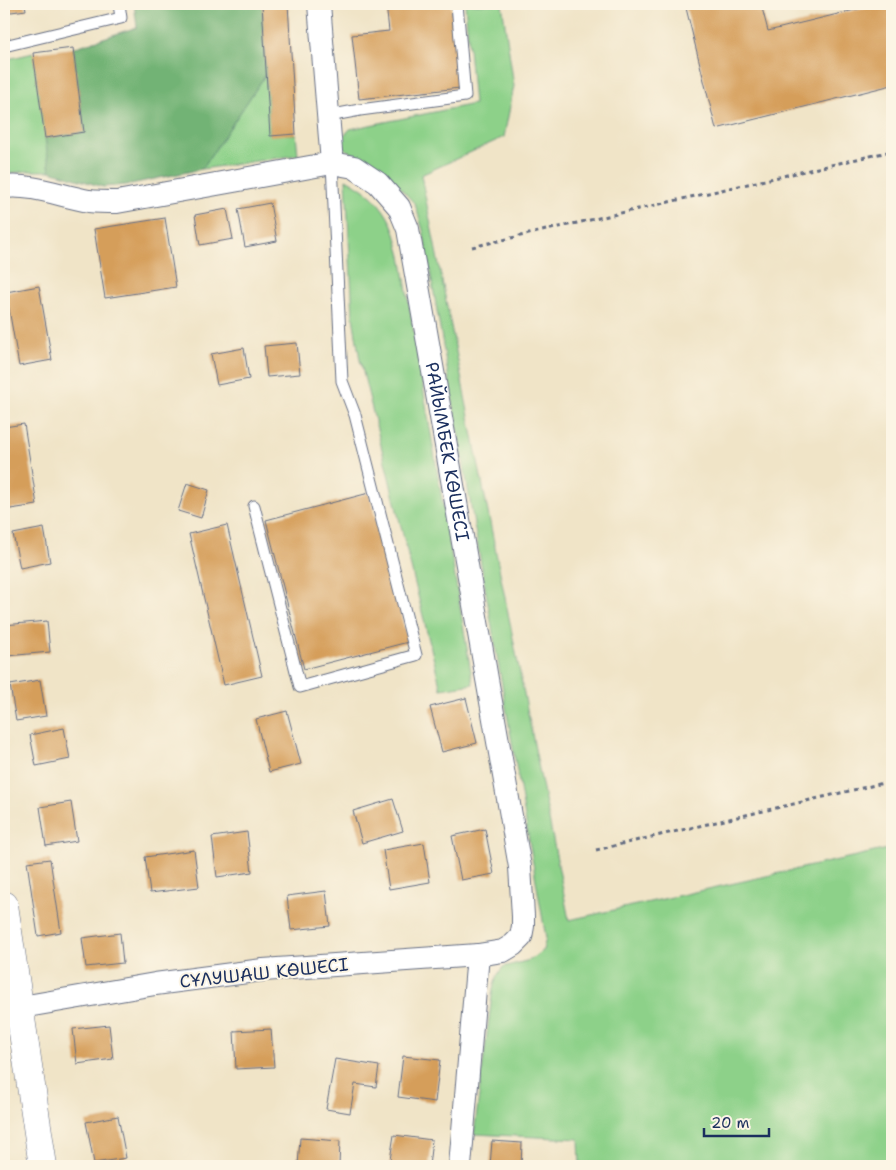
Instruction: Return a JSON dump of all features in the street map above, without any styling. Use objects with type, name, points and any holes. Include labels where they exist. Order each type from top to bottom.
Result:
[{"type":"street","points":[[4,187],[34,187],[91,201],[117,202],[332,163],[319,4]]},
{"type":"street","name":"РАЙЫМБЕК КӨШЕСІ","points":[[332,163],[354,167],[378,183],[399,207],[408,229],[520,867],[524,921],[521,937]]},
{"type":"street","points":[[4,905],[11,1008],[43,1166]]},
{"type":"street","name":"СҰЛУШАШ КӨШЕСІ","points":[[11,1008],[155,984],[263,970],[478,955],[503,951],[521,937]]},
{"type":"street","points":[[460,1166],[478,955]]},
{"type":"lane","points":[[4,46],[121,18],[119,4]]},
{"type":"lane","points":[[328,116],[465,96],[457,4]]},
{"type":"lane","points":[[254,506],[300,688],[416,656],[355,415],[342,381],[332,163]]},
{"type":"path","points":[[472,247],[892,151]]},
{"type":"path","points":[[596,850],[892,781]]},
{"type":"green space","points":[[134,4],[262,4],[266,74],[202,169],[126,185],[103,187],[50,171],[45,138],[84,132],[73,48],[137,27]]},
{"type":"green space","points":[[465,4],[502,4],[514,86],[504,137],[421,175],[569,920],[892,848],[892,1166],[580,1166],[579,1139],[474,1134],[493,988],[497,976],[503,967],[530,960],[543,950],[546,938],[423,230],[415,204],[394,181],[373,165],[340,146],[343,137],[350,129],[474,104]]},
{"type":"green space","points":[[33,53],[50,171],[4,174],[4,60]]},
{"type":"green space","points":[[266,74],[270,135],[296,134],[298,155],[202,169]]},
{"type":"green space","points":[[346,179],[367,193],[383,210],[392,225],[401,256],[473,684],[441,689],[360,360],[353,317]]},
{"type":"building","points":[[4,4],[25,4],[26,10],[4,13]]},
{"type":"building","points":[[262,4],[288,4],[296,134],[270,136]]},
{"type":"building","points":[[386,4],[451,4],[460,88],[359,99],[352,35],[389,31]]},
{"type":"building","points":[[685,4],[761,4],[768,31],[879,4],[892,4],[892,85],[716,129]]},
{"type":"building","points":[[73,48],[84,132],[45,138],[33,53]]},
{"type":"building","points":[[270,203],[277,241],[245,247],[238,209]]},
{"type":"building","points":[[227,209],[233,239],[200,245],[195,215]]},
{"type":"building","points":[[165,218],[176,287],[105,298],[94,229]]},
{"type":"building","points":[[39,286],[52,360],[19,366],[6,292]]},
{"type":"building","points":[[297,343],[300,374],[267,377],[264,346]]},
{"type":"building","points":[[244,348],[249,379],[217,385],[211,354]]},
{"type":"building","points":[[24,424],[37,505],[4,510],[4,427]]},
{"type":"building","points":[[187,483],[209,490],[201,518],[178,511]]},
{"type":"building","points":[[369,493],[408,642],[304,669],[266,520]]},
{"type":"building","points":[[227,525],[262,676],[224,685],[189,534]]},
{"type":"building","points":[[44,528],[50,562],[20,568],[13,534]]},
{"type":"building","points":[[47,621],[50,652],[7,656],[4,625]]},
{"type":"building","points":[[40,680],[46,716],[16,721],[10,685]]},
{"type":"building","points":[[466,698],[477,743],[442,752],[430,707]]},
{"type":"building","points":[[287,711],[301,764],[269,772],[256,719]]},
{"type":"building","points":[[64,728],[70,759],[36,766],[30,735]]},
{"type":"building","points":[[393,799],[403,831],[362,843],[353,811]]},
{"type":"building","points":[[71,802],[77,841],[46,846],[40,807]]},
{"type":"building","points":[[485,829],[494,874],[461,880],[452,836]]},
{"type":"building","points":[[247,832],[252,872],[217,877],[212,837]]},
{"type":"building","points":[[424,843],[430,882],[389,889],[383,850]]},
{"type":"building","points":[[194,850],[199,887],[150,893],[145,857]]},
{"type":"building","points":[[50,859],[61,932],[38,936],[27,862]]},
{"type":"building","points":[[326,891],[330,926],[291,930],[287,896]]},
{"type":"building","points":[[120,933],[123,963],[86,967],[82,938]]},
{"type":"building","points":[[109,1025],[113,1059],[77,1064],[73,1029]]},
{"type":"building","points":[[271,1029],[274,1067],[236,1069],[234,1031]]},
{"type":"building","points":[[403,1056],[440,1060],[435,1102],[398,1097]]},
{"type":"building","points":[[335,1059],[379,1066],[376,1087],[355,1084],[350,1113],[326,1109]]},
{"type":"building","points":[[118,1116],[126,1158],[94,1163],[86,1122]]},
{"type":"building","points":[[394,1135],[432,1140],[429,1166],[389,1166]]},
{"type":"building","points":[[300,1138],[340,1141],[339,1166],[298,1166]]},
{"type":"building","points":[[492,1141],[522,1143],[521,1166],[490,1166]]}]
